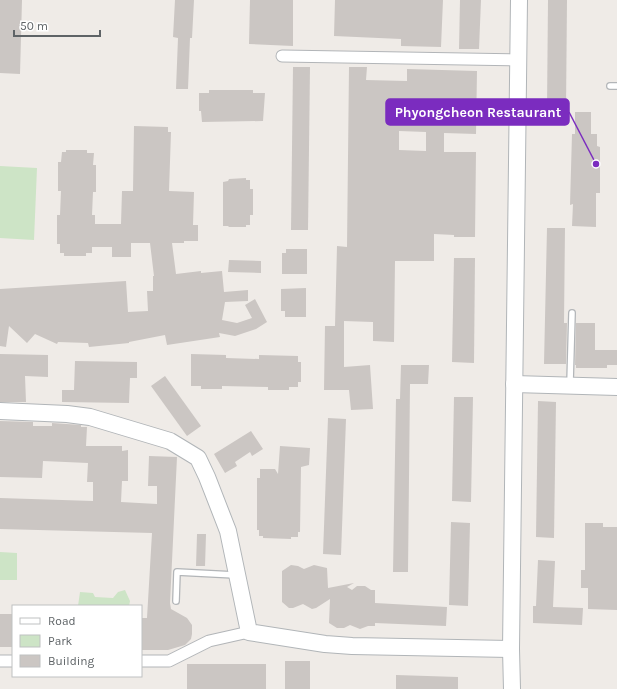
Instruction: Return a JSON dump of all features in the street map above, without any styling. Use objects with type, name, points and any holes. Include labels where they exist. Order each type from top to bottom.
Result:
[{"type":"street","points":[[512,689],[511,649],[519,0]]},
{"type":"street","points":[[282,56],[518,60]]},
{"type":"street","points":[[514,384],[617,387]]},
{"type":"street","points":[[0,411],[67,414],[90,417],[170,441],[198,458],[228,531],[249,632]]},
{"type":"street","points":[[142,661],[169,660],[209,641],[249,632],[325,644],[352,646],[511,649]]},
{"type":"street","points":[[0,661],[12,661]]},
{"type":"lane","points":[[610,86],[617,86]]},
{"type":"lane","points":[[570,386],[572,313]]},
{"type":"lane","points":[[176,600],[177,572],[238,575]]},
{"type":"green space","points":[[0,166],[37,168],[34,240],[0,238]]},
{"type":"green space","points":[[0,552],[17,553],[17,580],[0,580]]},
{"type":"green space","points":[[125,590],[130,601],[129,605],[78,605],[80,592],[93,593],[95,597],[113,598],[118,592]]},
{"type":"building","points":[[0,0],[22,0],[20,74],[0,73]]},
{"type":"building","points":[[175,0],[194,0],[192,38],[190,38],[188,89],[176,89],[178,38],[173,37]]},
{"type":"building","points":[[250,0],[293,0],[293,46],[249,44]]},
{"type":"building","points":[[335,0],[443,0],[441,47],[401,46],[401,39],[334,36]]},
{"type":"building","points":[[460,0],[481,0],[479,49],[459,49]]},
{"type":"building","points":[[548,0],[567,0],[566,109],[547,108]]},
{"type":"building","points":[[293,67],[310,67],[308,230],[291,230]]},
{"type":"building","points":[[349,67],[367,67],[366,80],[407,81],[407,69],[477,71],[476,134],[444,133],[444,152],[476,152],[475,237],[454,237],[454,235],[434,234],[434,261],[395,261],[394,342],[373,341],[373,322],[344,321],[344,367],[370,365],[373,409],[351,410],[349,390],[324,390],[325,326],[335,326],[337,246],[347,247]],"holes":[[[399,131],[426,132],[426,151],[399,150]]]},
{"type":"building","points":[[209,90],[253,90],[253,93],[265,93],[263,121],[202,122],[201,111],[199,111],[199,93],[209,93]]},
{"type":"building","points":[[575,112],[591,112],[591,134],[597,134],[597,146],[600,147],[600,193],[596,193],[596,227],[572,226],[573,204],[570,205],[572,134],[575,134]]},
{"type":"building","points":[[134,126],[168,127],[168,132],[171,132],[169,191],[194,192],[193,225],[198,225],[198,241],[172,243],[176,274],[201,271],[201,273],[222,271],[224,292],[248,290],[248,301],[225,302],[222,320],[237,323],[252,318],[245,305],[255,299],[267,322],[256,329],[235,336],[219,333],[220,337],[167,345],[165,335],[129,343],[89,347],[88,343],[58,342],[57,344],[35,334],[27,343],[9,326],[6,347],[0,346],[0,289],[126,281],[128,312],[148,311],[147,291],[153,291],[154,276],[150,243],[131,243],[131,257],[112,257],[112,247],[92,247],[92,253],[86,253],[86,256],[64,256],[64,253],[60,253],[60,244],[57,244],[57,215],[60,215],[61,191],[58,191],[58,162],[61,162],[62,152],[66,152],[66,150],[87,150],[87,153],[94,153],[93,165],[96,165],[96,192],[93,192],[92,215],[95,215],[95,224],[121,224],[122,191],[133,191]]},
{"type":"building","points":[[246,178],[246,180],[250,180],[250,189],[253,189],[253,215],[250,215],[250,225],[246,225],[246,227],[223,226],[223,182],[228,181],[229,179]]},
{"type":"building","points":[[547,228],[565,228],[564,323],[567,323],[566,364],[544,364]]},
{"type":"building","points":[[286,249],[307,249],[307,274],[282,274],[282,253],[286,253]]},
{"type":"building","points":[[454,258],[475,258],[474,363],[452,362]]},
{"type":"building","points":[[229,260],[261,261],[261,273],[228,272]]},
{"type":"building","points":[[306,288],[306,317],[285,317],[285,311],[281,311],[281,289]]},
{"type":"building","points":[[576,323],[595,323],[595,350],[617,350],[617,365],[607,365],[607,368],[576,368]]},
{"type":"building","points":[[0,354],[48,355],[48,377],[25,376],[26,402],[0,402]]},
{"type":"building","points":[[191,354],[226,355],[226,358],[259,359],[259,355],[298,356],[298,362],[301,362],[301,382],[298,382],[298,387],[289,387],[289,390],[268,390],[268,387],[222,386],[222,389],[201,389],[201,386],[191,386]]},
{"type":"building","points":[[75,361],[137,362],[137,378],[130,378],[129,403],[62,402],[62,390],[74,390]]},
{"type":"building","points":[[401,365],[429,365],[428,384],[410,384],[408,572],[393,572],[396,399],[400,399]]},
{"type":"building","points":[[165,376],[201,426],[187,436],[151,386]]},
{"type":"building","points":[[454,397],[473,397],[471,502],[452,501]]},
{"type":"building","points":[[538,401],[556,402],[554,538],[536,537]]},
{"type":"building","points":[[328,418],[346,419],[341,555],[323,554]]},
{"type":"building","points":[[0,421],[33,422],[33,426],[52,426],[52,423],[81,425],[81,427],[87,427],[86,446],[122,446],[122,451],[128,450],[128,481],[122,481],[121,502],[157,504],[157,486],[148,486],[149,456],[177,457],[170,603],[171,609],[187,618],[192,625],[191,639],[185,645],[168,650],[142,650],[142,618],[147,618],[152,533],[0,529],[0,498],[93,501],[93,482],[87,482],[88,463],[43,461],[42,478],[0,477]]},
{"type":"building","points":[[251,431],[263,449],[252,456],[250,452],[235,462],[237,466],[225,473],[214,454]]},
{"type":"building","points":[[280,446],[310,448],[309,465],[301,467],[300,532],[298,532],[298,537],[291,537],[291,539],[263,538],[263,536],[259,536],[259,530],[257,530],[257,478],[260,478],[260,469],[275,469],[278,474]]},
{"type":"building","points":[[451,522],[470,523],[468,606],[449,605]]},
{"type":"building","points":[[585,523],[603,523],[603,527],[617,527],[617,610],[588,609],[588,588],[581,588],[581,570],[585,570]]},
{"type":"building","points":[[197,534],[206,534],[205,566],[196,566]]},
{"type":"building","points":[[538,560],[555,561],[553,607],[583,608],[582,625],[533,623],[533,606],[536,606]]},
{"type":"building","points":[[291,565],[304,569],[314,565],[327,568],[328,588],[354,583],[347,587],[352,590],[357,586],[365,586],[371,590],[375,590],[375,603],[447,607],[446,626],[375,623],[375,626],[368,626],[360,629],[350,625],[344,628],[337,628],[329,623],[330,599],[312,609],[303,604],[289,608],[282,602],[282,571]]},
{"type":"building","points":[[0,614],[12,614],[12,647],[0,647]]},
{"type":"building","points":[[285,661],[310,661],[310,689],[285,689]]},
{"type":"building","points":[[187,664],[266,664],[266,689],[187,689]]},
{"type":"building","points":[[396,675],[458,677],[458,689],[396,689]]},
{"type":"place","name":"Phyongcheon Restaurant","points":[[596,164]]}]
